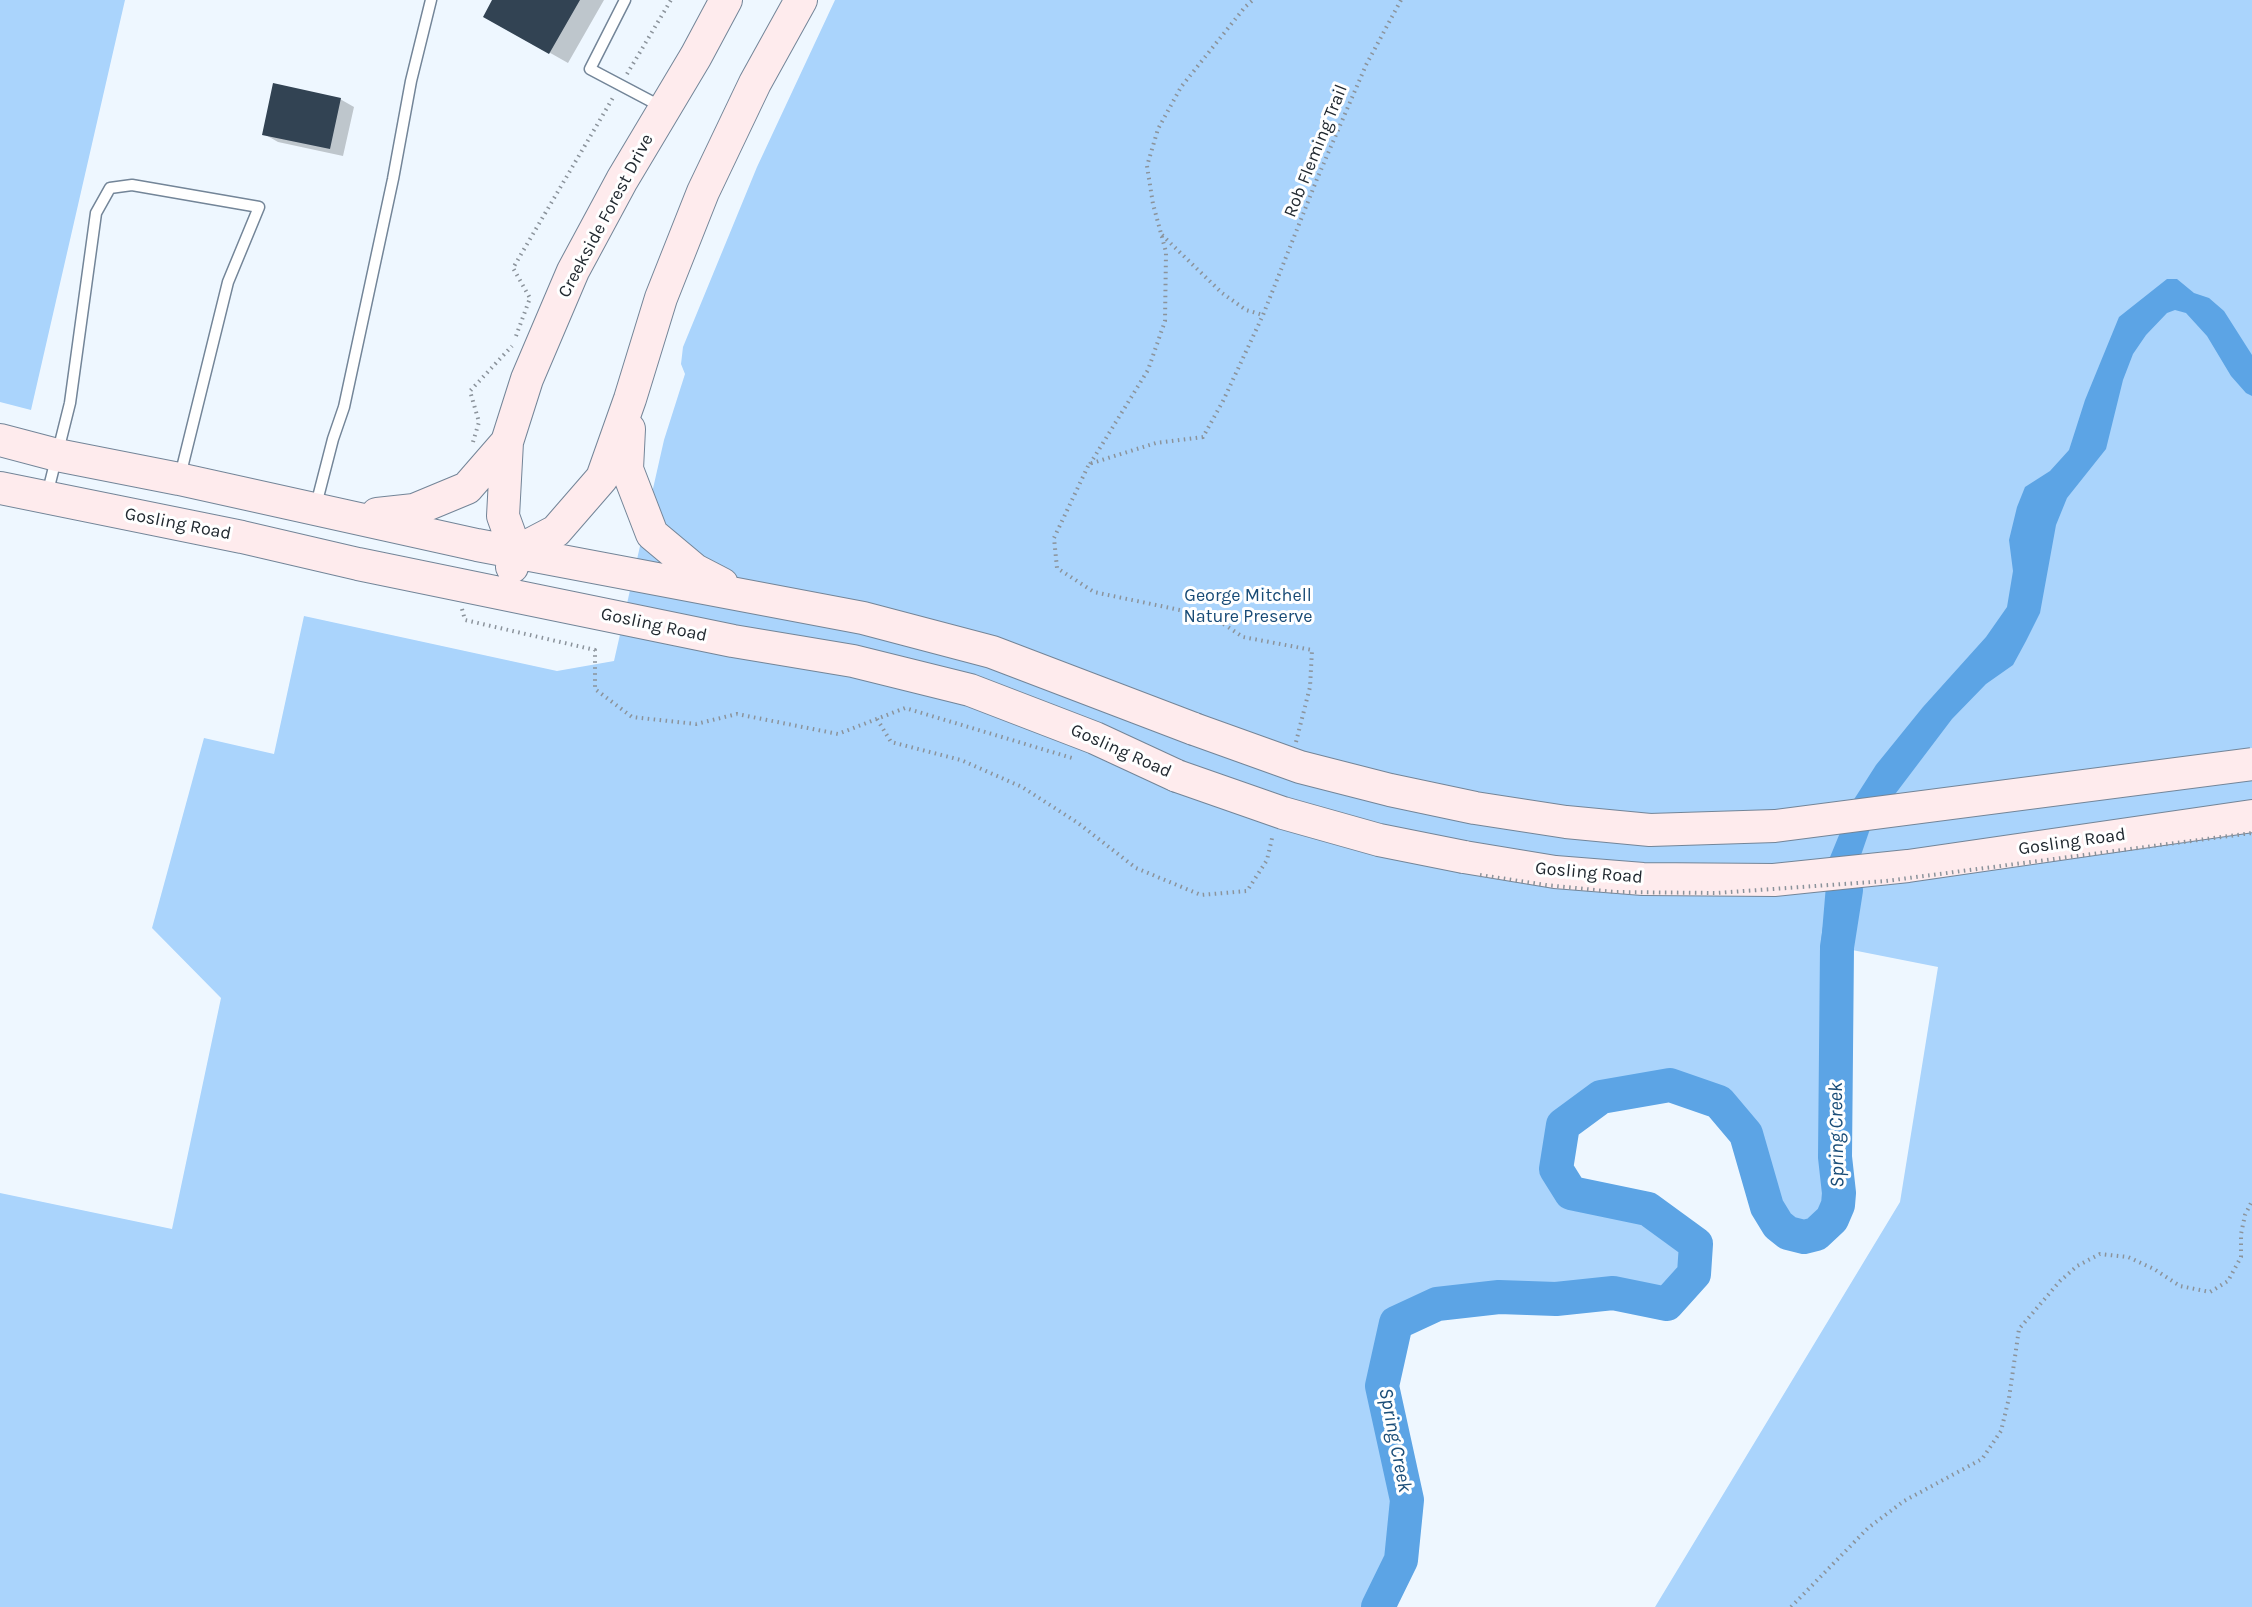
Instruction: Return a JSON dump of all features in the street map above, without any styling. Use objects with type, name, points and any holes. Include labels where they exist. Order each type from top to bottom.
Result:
[{"type":"main road","name":"Creekside Forest Drive","points":[[516,552],[503,516],[507,442],[527,379],[573,271],[622,180],[726,0]]},
{"type":"main road","points":[[504,594],[516,552],[556,531],[602,478],[630,399],[661,298],[703,192],[755,83],[801,0]]},
{"type":"main road","points":[[630,399],[627,469],[652,534],[695,570],[744,596]]},
{"type":"main road","points":[[0,440],[57,455],[516,552],[863,618],[992,652],[1300,767],[1390,790],[1566,822],[1650,830],[1775,826],[2252,764]]},
{"type":"main road","name":"Creekside Forest Drive","points":[[352,516],[414,510],[467,488],[507,442]]},
{"type":"main road","name":"Gosling Road","points":[[0,488],[733,641],[853,661],[970,690],[1095,738],[1177,776],[1283,813],[1379,840],[1555,872],[1643,879],[1774,880],[1908,866],[2252,816]]},
{"type":"lane","points":[[315,510],[348,386],[393,179],[411,81],[431,0]]},
{"type":"lane","points":[[626,0],[590,69],[665,108]]},
{"type":"lane","points":[[46,498],[70,403],[96,213],[110,188],[132,185],[259,207],[228,282],[179,479]]},
{"type":"path","points":[[476,477],[466,463],[479,422],[470,392],[511,349],[531,298],[513,268],[671,0]]},
{"type":"path","points":[[1253,0],[1181,87],[1158,129],[1148,166],[1153,204],[1166,252],[1165,321],[1148,370],[1089,464],[1054,538],[1057,568],[1094,592],[1213,617],[1243,637],[1312,650],[1310,687],[1295,745]]},
{"type":"path","name":"Rob Fleming Trail","points":[[1089,464],[1156,443],[1203,437],[1223,401],[1263,315],[1366,65],[1401,0]]},
{"type":"path","points":[[1162,235],[1222,293],[1246,310],[1263,315]]},
{"type":"path","points":[[466,586],[460,603],[465,620],[595,650],[595,688],[632,717],[696,724],[737,714],[838,734],[904,708],[1079,760]]},
{"type":"path","points":[[877,719],[891,741],[962,759],[1022,787],[1078,823],[1136,868],[1201,895],[1247,891],[1266,860],[1275,825]]},
{"type":"path","points":[[1478,874],[1546,885],[1615,892],[1716,893],[1886,881],[2252,833]]},
{"type":"path","points":[[1791,1607],[1868,1528],[1904,1502],[1982,1459],[2001,1431],[2009,1398],[2019,1329],[2060,1281],[2077,1266],[2100,1254],[2128,1257],[2154,1269],[2180,1286],[2210,1292],[2228,1281],[2241,1257],[2241,1234],[2245,1215],[2252,1201]]},
{"type":"green space","points":[[0,0],[125,0],[31,410],[0,402]]},
{"type":"green space","name":"George Mitchell Nature Preserve","points":[[835,0],[2252,0],[2252,1607],[1655,1607],[1900,1202],[1938,967],[1837,947],[1835,1157],[1839,1193],[1838,1205],[1832,1219],[1816,1234],[1804,1237],[1788,1233],[1778,1225],[1767,1207],[1746,1134],[1719,1102],[1670,1085],[1601,1097],[1563,1125],[1556,1169],[1571,1192],[1648,1209],[1696,1244],[1694,1274],[1667,1304],[1613,1293],[1556,1299],[1499,1297],[1437,1304],[1396,1323],[1382,1386],[1407,1500],[1401,1560],[1378,1607],[0,1607],[0,1193],[172,1229],[221,998],[152,928],[204,738],[274,754],[304,616],[557,671],[614,661],[664,440],[685,374],[681,364],[683,347],[757,167]]},
{"type":"shaded area","points":[[2167,279],[2177,279],[2194,293],[2209,298],[2224,311],[2252,355],[2252,396],[2246,393],[2231,376],[2207,336],[2186,313],[2175,310],[2167,313],[2146,335],[2133,354],[2123,380],[2106,449],[2067,498],[2056,525],[2040,613],[2026,641],[2013,665],[1986,684],[1952,719],[1871,826],[1860,858],[1855,929],[1821,944],[1828,862],[1853,801],[1876,765],[1923,707],[1986,637],[2007,607],[2013,571],[2009,540],[2017,507],[2025,487],[2050,471],[2069,450],[2085,400],[2119,317]]},
{"type":"building","points":[[492,0],[580,0],[549,54],[483,17]]},
{"type":"building","points":[[273,83],[341,98],[330,149],[262,135]]},
{"type":"waterway","name":"Spring Creek","points":[[1378,1607],[1401,1560],[1407,1500],[1382,1386],[1396,1323],[1437,1304],[1499,1297],[1556,1299],[1613,1293],[1667,1304],[1694,1274],[1696,1244],[1648,1209],[1571,1193],[1556,1169],[1563,1125],[1601,1097],[1670,1085],[1719,1102],[1746,1134],[1767,1207],[1778,1225],[1788,1233],[1804,1237],[1816,1234],[1832,1219],[1838,1205],[1839,1193],[1835,1157],[1837,947],[1846,890]]}]
